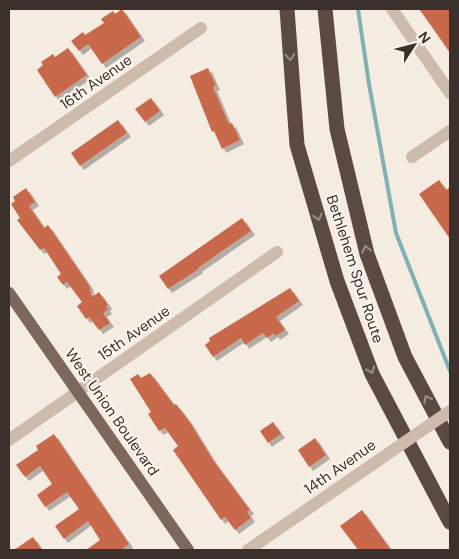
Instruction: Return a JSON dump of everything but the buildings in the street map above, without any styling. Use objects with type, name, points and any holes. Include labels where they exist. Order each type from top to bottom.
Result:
[{"type":"highway","name":"Bethlehem Spur Route","points":[[287,9],[298,144],[337,281],[372,374],[450,522]]},
{"type":"highway","name":"Bethlehem Spur Route","points":[[325,9],[337,129],[366,254],[405,357],[450,442]]},
{"type":"main road","name":"West Union Boulevard","points":[[9,292],[188,550]]},
{"type":"street","points":[[392,9],[450,93]]},
{"type":"street","name":"16th Avenue","points":[[9,162],[201,28]]},
{"type":"street","points":[[412,158],[450,131]]},
{"type":"street","name":"15th Avenue","points":[[9,440],[277,252]]},
{"type":"street","name":"14th Avenue","points":[[248,550],[450,411]]},
{"type":"waterway","points":[[358,9],[369,84],[396,233],[450,371]]}]
